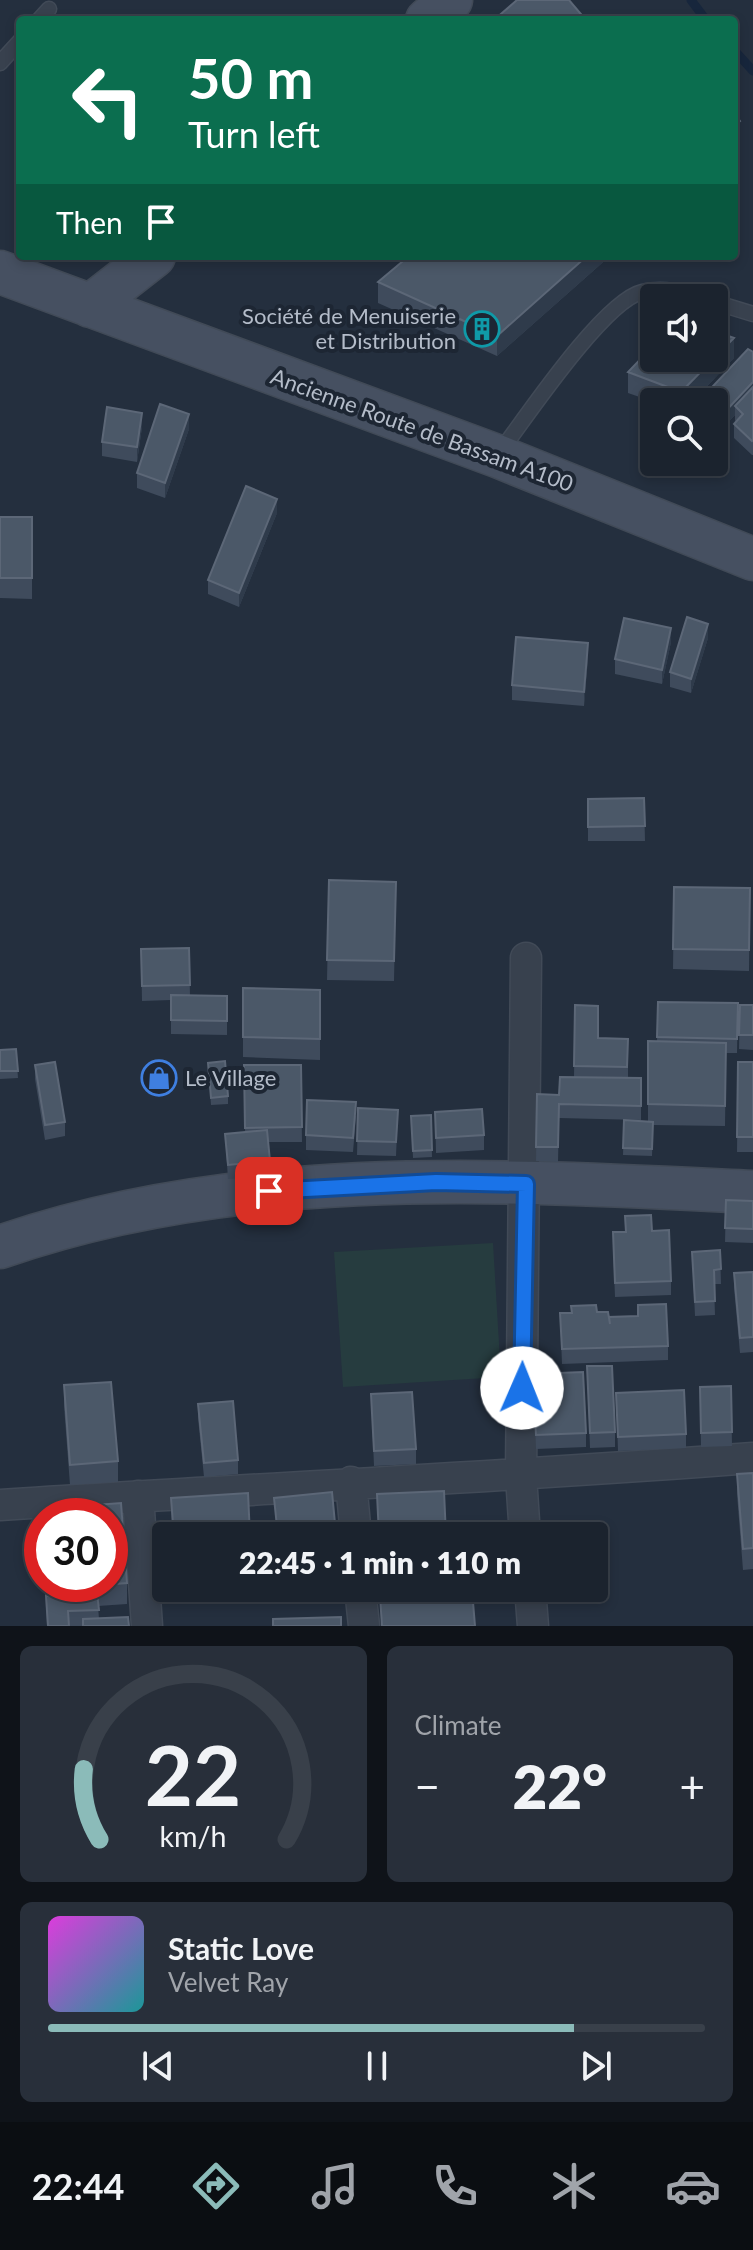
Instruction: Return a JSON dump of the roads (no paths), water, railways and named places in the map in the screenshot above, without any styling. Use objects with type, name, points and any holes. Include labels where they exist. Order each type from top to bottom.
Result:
[{"type":"street","points":[[432,16],[451,0]]},
{"type":"street","points":[[90,306],[149,260]]},
{"type":"street","name":"Ancienne Route de Bassam A100","points":[[0,272],[497,456],[753,559]]},
{"type":"street","points":[[524,1522],[521,1476],[526,958]]},
{"type":"street","points":[[0,1247],[99,1219],[237,1194],[346,1185],[526,1184],[753,1192]]},
{"type":"street","points":[[0,1505],[351,1482],[521,1476],[753,1458]]},
{"type":"street","points":[[351,1482],[355,1522]]},
{"type":"street","points":[[138,1496],[147,1626]]},
{"type":"street","points":[[361,1602],[364,1626]]},
{"type":"street","points":[[531,1602],[533,1626]]},
{"type":"lane","points":[[0,63],[16,45]]},
{"type":"lane","points":[[497,456],[606,315],[640,293]]},
{"type":"lane","points":[[728,306],[753,314]]},
{"type":"waterway","points":[[691,0],[703,16]]},
{"type":"waterway","points":[[738,54],[753,71]]},
{"type":"place","name":"Société de Menuiserie et Distribution","points":[[482,329]]},
{"type":"place","name":"Le Village","points":[[159,1078]]}]
